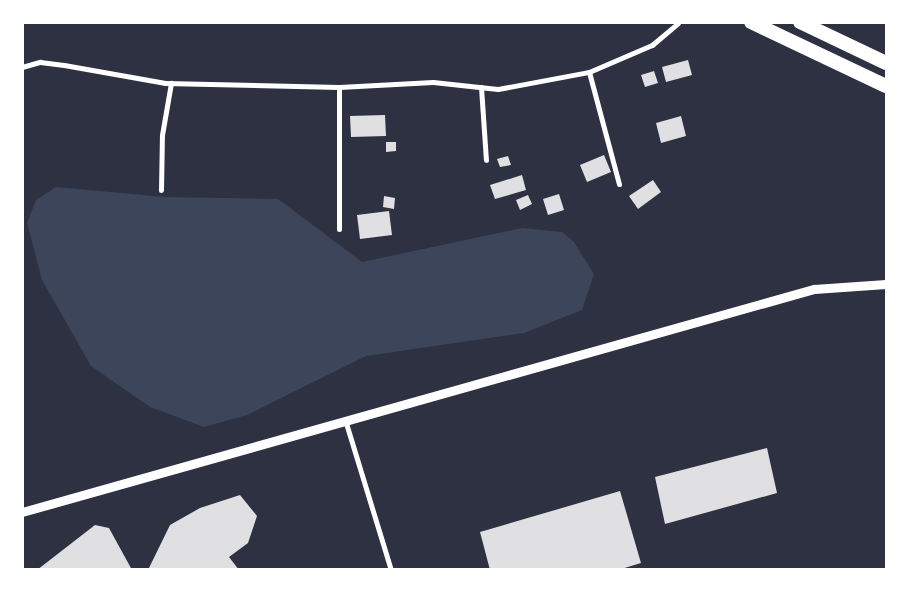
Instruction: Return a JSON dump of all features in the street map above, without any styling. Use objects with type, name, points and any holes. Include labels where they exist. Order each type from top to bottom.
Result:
[{"type":"highway","points":[[751,22],[886,86]]},
{"type":"highway","points":[[800,22],[886,63]]},
{"type":"street","points":[[22,66],[40,62],[172,83],[339,87],[433,82],[481,87],[531,85],[589,72],[652,44],[678,23]]},
{"type":"street","points":[[589,72],[619,184]]},
{"type":"street","points":[[161,190],[162,135],[172,83]]},
{"type":"street","points":[[339,87],[339,230]]},
{"type":"street","points":[[481,87],[486,160]]},
{"type":"street","points":[[22,512],[346,423],[814,289],[886,284]]},
{"type":"street","points":[[346,423],[391,570]]},
{"type":"shaded area","points":[[56,187],[165,197],[278,199],[362,262],[522,228],[562,232],[574,242],[594,274],[582,310],[524,333],[366,356],[247,415],[204,427],[150,407],[91,366],[42,280],[27,223],[36,200]]},
{"type":"building","points":[[688,60],[692,75],[666,82],[662,67]]},
{"type":"building","points":[[654,71],[658,83],[645,87],[641,75]]},
{"type":"building","points":[[385,115],[386,136],[351,137],[350,116]]},
{"type":"building","points":[[681,116],[686,136],[661,143],[656,123]]},
{"type":"building","points":[[386,142],[396,142],[396,151],[386,152]]},
{"type":"building","points":[[604,155],[611,172],[587,182],[580,165]]},
{"type":"building","points":[[508,156],[511,165],[500,167],[497,159]]},
{"type":"building","points":[[522,175],[526,190],[495,199],[490,185]]},
{"type":"building","points":[[653,180],[661,192],[638,209],[629,196]]},
{"type":"building","points":[[559,194],[564,210],[548,215],[543,199]]},
{"type":"building","points":[[528,195],[532,204],[520,210],[516,200]]},
{"type":"building","points":[[384,196],[395,198],[394,209],[383,207]]},
{"type":"building","points":[[389,211],[392,235],[360,239],[357,215]]},
{"type":"building","points":[[767,448],[777,493],[665,524],[655,477]]},
{"type":"building","points":[[620,491],[641,563],[618,570],[490,570],[480,532]]},
{"type":"building","points":[[240,495],[257,516],[248,543],[229,557],[239,570],[148,570],[170,525],[200,508]]},
{"type":"building","points":[[95,525],[109,528],[132,570],[37,570]]}]
